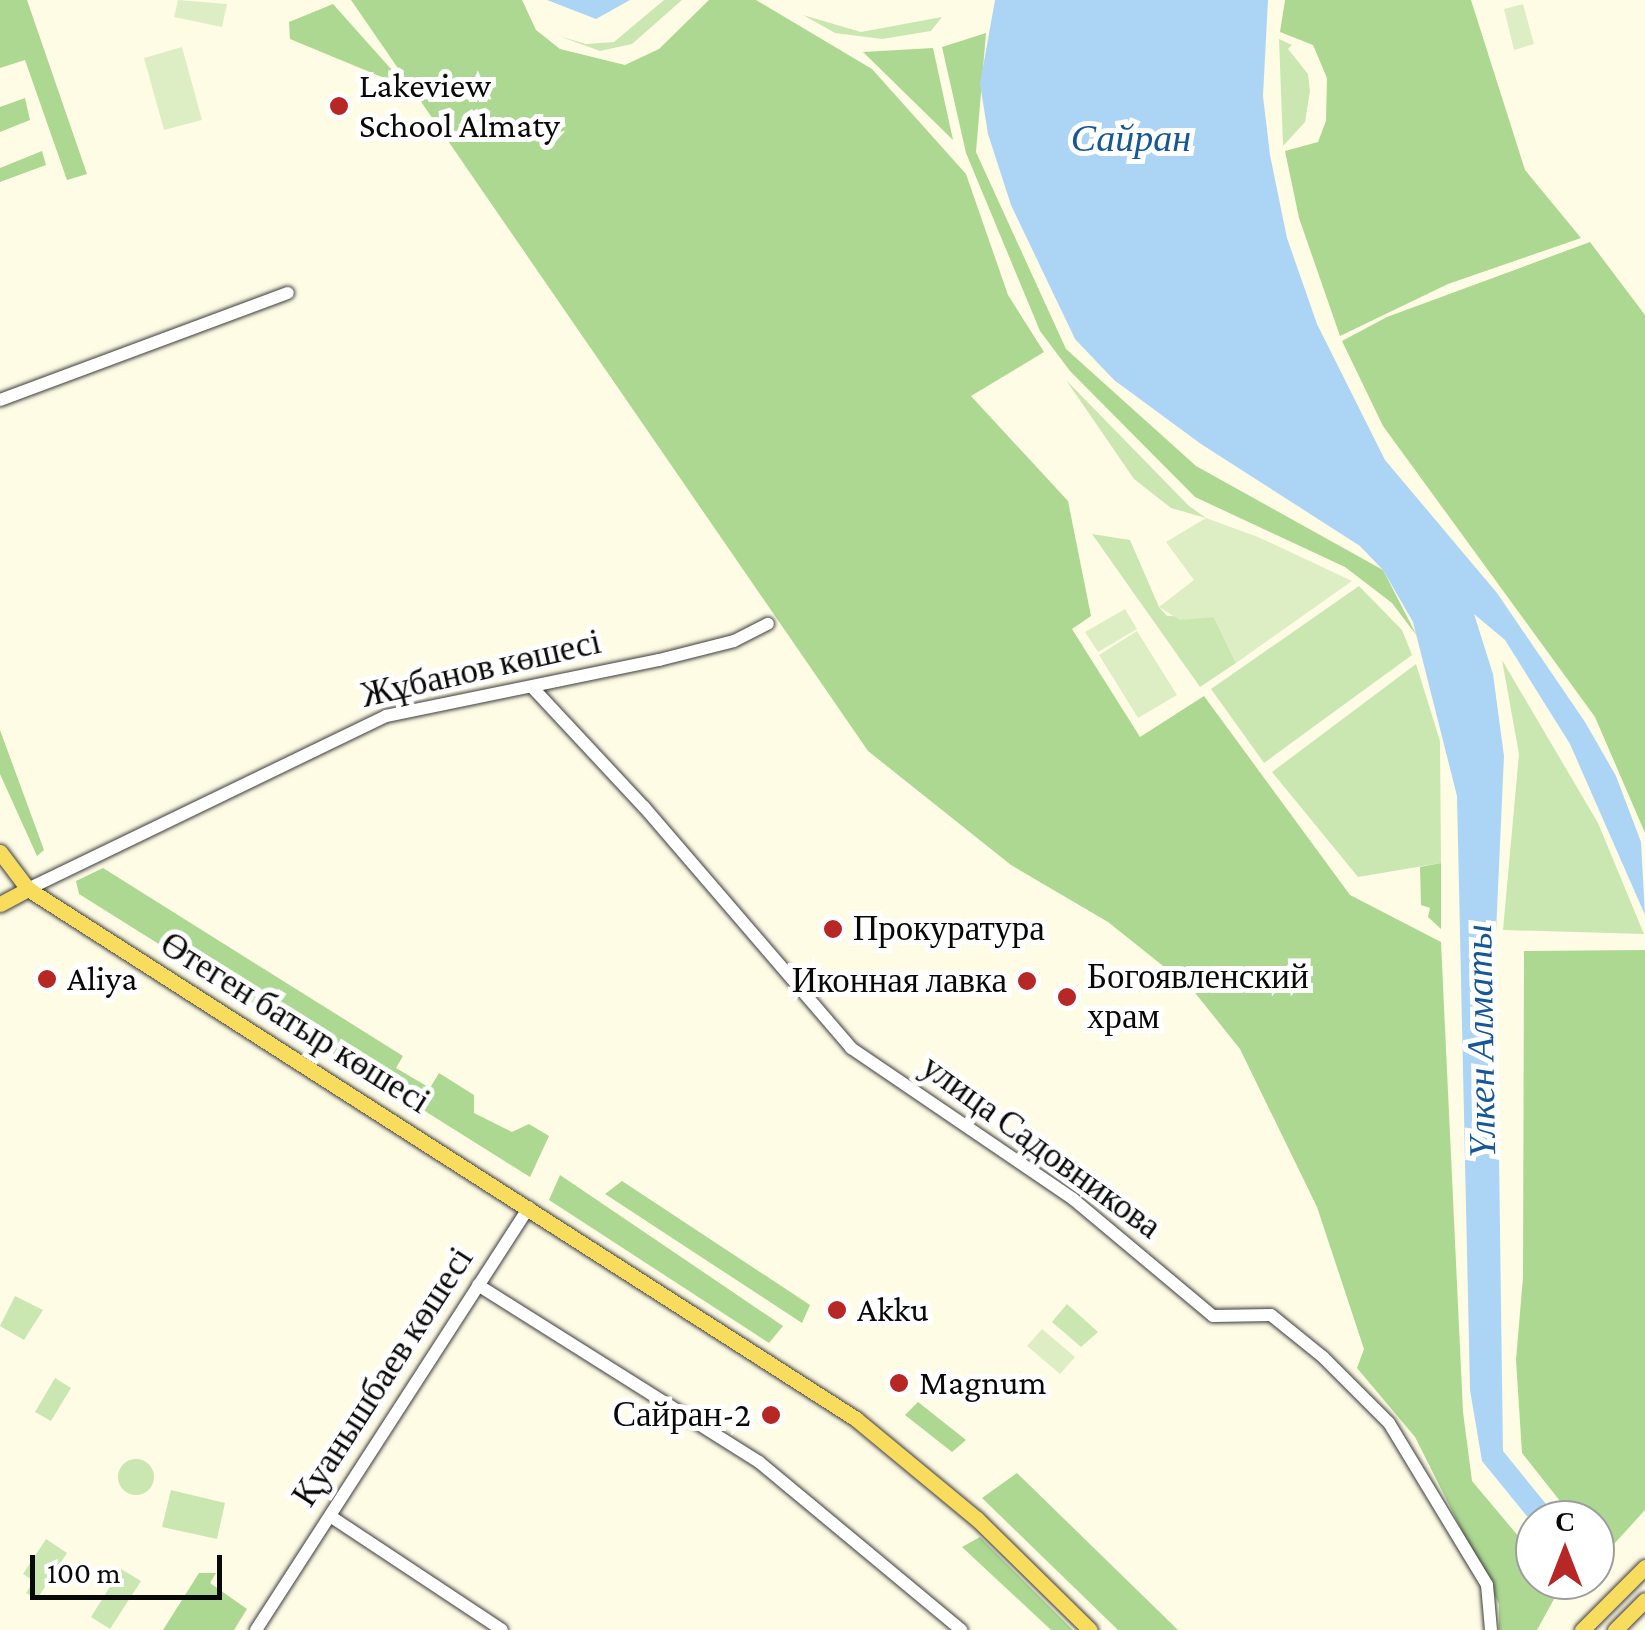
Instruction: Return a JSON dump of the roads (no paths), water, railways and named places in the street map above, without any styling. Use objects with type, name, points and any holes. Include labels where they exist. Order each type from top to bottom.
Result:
[{"type":"main road","points":[[0,852],[28,889]]},
{"type":"main road","name":"Жұбанов көшесі","points":[[0,904],[28,889]]},
{"type":"main road","name":"Өтеген батыр көшесі","points":[[28,889],[856,1419],[978,1519],[1090,1630]]},
{"type":"main road","points":[[1582,1630],[1644,1568]]},
{"type":"main road","points":[[1615,1630],[1645,1600]]},
{"type":"street","points":[[0,400],[288,293]]},
{"type":"street","name":"Жұбанов көшесі","points":[[28,889],[362,724],[710,647],[768,624]]},
{"type":"street","name":"улица Садовникова","points":[[532,687],[644,807],[851,1048],[1074,1199],[1213,1316],[1272,1316],[1324,1358],[1389,1423],[1488,1585],[1491,1630]]},
{"type":"street","name":"Қуанышбаев көшесі","points":[[256,1630],[529,1208]]},
{"type":"street","points":[[478,1285],[759,1462],[961,1630]]},
{"type":"street","points":[[330,1516],[502,1630]]},
{"type":"water","points":[[547,0],[630,0],[596,19]]},
{"type":"water","name":"Сайран","points":[[995,0],[1268,0],[1263,96],[1270,155],[1287,238],[1317,324],[1385,460],[1497,593],[1585,722],[1616,776],[1641,842],[1645,915],[1570,744],[1505,640],[1474,614],[1493,674],[1504,756],[1496,933],[1503,1451],[1543,1500],[1515,1501],[1482,1461],[1470,1390],[1457,796],[1413,622],[1383,570],[1360,546],[1201,444],[1114,380],[1075,339],[1011,205],[988,134],[980,84]]},
{"type":"place","name":"Lakeview School Almaty","points":[[339,106]]},
{"type":"place","name":"Прокуратура","points":[[833,929]]},
{"type":"place","name":"Aliya","points":[[47,979]]},
{"type":"place","name":"Иконная лавка","points":[[1027,981]]},
{"type":"place","name":"Богоявленский храм","points":[[1067,997]]},
{"type":"place","name":"Akku","points":[[837,1310]]},
{"type":"place","name":"Magnum","points":[[899,1383]]},
{"type":"place","name":"Сайран-2","points":[[771,1415]]},
{"type":"water label","name":"Үлкен Алматы","points":[[1481,1041]]}]
